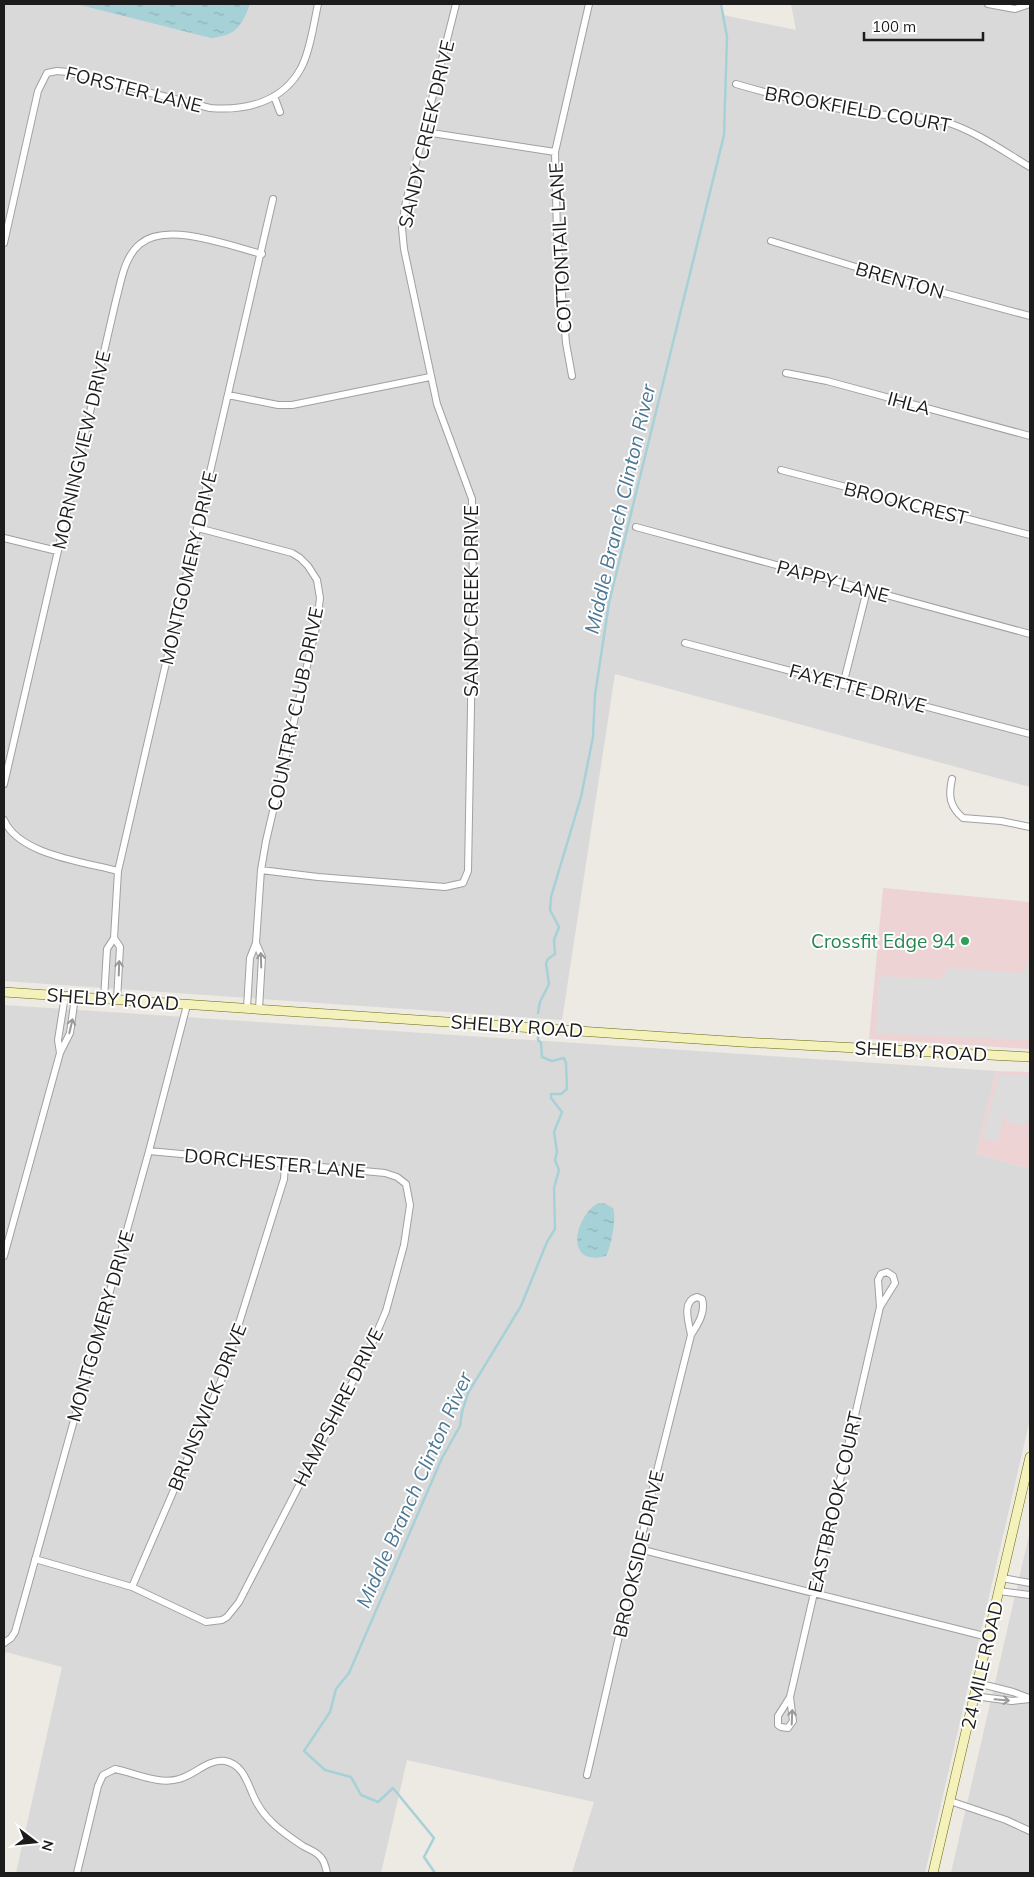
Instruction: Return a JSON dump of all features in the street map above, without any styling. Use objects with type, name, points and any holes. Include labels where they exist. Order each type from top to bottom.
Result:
[{"type":"street","name":"FORSTER LANE","points":[[4,243],[38,91],[47,73],[57,70],[68,72],[210,108],[229,109],[247,107],[274,96],[292,82],[302,66],[318,4]]},
{"type":"street","name":"SANDY CREEK DRIVE","points":[[261,870],[318,877],[446,887],[464,883],[469,862],[474,513],[469,485],[444,426],[430,377],[404,249],[402,228],[405,206],[456,4]]},
{"type":"street","name":"COTTONTAIL LANE","points":[[572,376],[566,343],[557,234],[555,152],[589,4]]},
{"type":"street","points":[[988,4],[1015,9],[1030,4]]},
{"type":"street","name":"BROOKFIELD COURT","points":[[736,84],[817,105],[947,123],[980,136],[1030,167]]},
{"type":"street","points":[[274,96],[280,112]]},
{"type":"street","points":[[425,132],[555,152]]},
{"type":"street","name":"MONTGOMERY DRIVE","points":[[104,999],[107,949],[114,938],[118,871],[262,254],[273,199]]},
{"type":"street","name":"MORNINGVIEW DRIVE","points":[[4,784],[57,551],[126,264],[134,250],[148,239],[169,234],[196,238],[262,254]]},
{"type":"street","name":"BRENTON","points":[[772,241],[911,284],[1030,316]]},
{"type":"street","name":"IHLA","points":[[786,373],[827,381],[1030,436]]},
{"type":"street","points":[[228,395],[278,405],[292,405],[430,377]]},
{"type":"street","name":"BROOKCREST","points":[[781,470],[1030,535]]},
{"type":"street","name":"PAPPY LANE","points":[[636,527],[1030,634]]},
{"type":"street","name":"COUNTRY CLUB DRIVE","points":[[198,528],[292,552],[308,566],[317,580],[319,590],[317,623],[266,840],[261,870],[256,943],[250,958],[246,1008]]},
{"type":"street","points":[[4,538],[57,551]]},
{"type":"street","points":[[843,685],[867,590]]},
{"type":"street","name":"FAYETTE DRIVE","points":[[685,643],[1030,734]]},
{"type":"street","points":[[952,779],[950,796],[952,805],[964,818],[1001,821],[1030,827]]},
{"type":"street","points":[[4,820],[16,837],[32,847],[118,871]]},
{"type":"street","name":"MONTGOMERY DRIVE","points":[[114,938],[120,947],[117,1000]]},
{"type":"street","name":"COUNTRY CLUB DRIVE","points":[[256,943],[262,957],[259,1009]]},
{"type":"street","name":"SHELBY ROAD","points":[[4,992],[734,1042],[1030,1057]]},
{"type":"street","points":[[60,1052],[58,1040],[65,996]]},
{"type":"street","points":[[4,1256],[60,1052],[70,1033],[75,997]]},
{"type":"street","name":"MONTGOMERY DRIVE","points":[[4,1643],[12,1638],[15,1632],[149,1151],[187,1005]]},
{"type":"street","name":"DORCHESTER LANE","points":[[149,1151],[385,1173],[401,1179]]},
{"type":"street","name":"BRUNSWICK DRIVE","points":[[132,1587],[227,1366],[284,1179],[286,1165]]},
{"type":"street","name":"HAMPSHIRE DRIVE","points":[[132,1587],[206,1622],[222,1620],[233,1612],[379,1328],[396,1277],[408,1222],[408,1192],[401,1179]]},
{"type":"street","name":"EASTBROOK COURT","points":[[790,1697],[880,1307],[878,1280],[880,1274],[887,1272],[893,1276],[895,1283],[880,1307]]},
{"type":"street","name":"BROOKSIDE DRIVE","points":[[586,1775],[691,1335],[703,1313],[704,1305],[702,1299],[697,1297],[691,1299],[688,1305],[691,1335]]},
{"type":"street","name":"24 MILE ROAD","points":[[933,1873],[1030,1456]]},
{"type":"street","points":[[639,1549],[988,1638]]},
{"type":"street","points":[[35,1559],[132,1587]]},
{"type":"street","points":[[1002,1578],[1030,1583]]},
{"type":"street","points":[[999,1591],[1030,1595]]},
{"type":"street","points":[[977,1683],[1013,1692],[1030,1699]]},
{"type":"street","points":[[974,1696],[1012,1701],[1030,1699]]},
{"type":"street","points":[[78,1873],[98,1786],[103,1775],[115,1769],[158,1779],[179,1779],[216,1761],[228,1762],[238,1767],[248,1782],[260,1808],[272,1824],[322,1858],[327,1873]]},
{"type":"street","points":[[950,1801],[996,1816],[1030,1831]]},
{"type":"shaded area","points":[[4,4],[721,4],[723,15],[796,30],[791,4],[1030,4],[1030,787],[615,674],[562,1020],[4,981]]},
{"type":"shaded area","points":[[883,888],[1030,902],[1030,1049],[869,1039]]},
{"type":"shaded area","points":[[1030,957],[1030,1040],[876,1033],[879,976],[940,979],[950,968],[1023,973]]},
{"type":"shaded area","points":[[4,1005],[996,1071],[976,1154],[1030,1169],[1030,1419],[925,1873],[572,1873],[594,1802],[407,1760],[381,1873],[16,1873],[62,1667],[6,1652],[4,1661]]},
{"type":"shaded area","points":[[996,1071],[1030,1072],[1030,1169],[976,1154]]},
{"type":"shaded area","points":[[999,1074],[1030,1076],[1030,1122],[1027,1121],[1025,1126],[1005,1121],[1007,1115],[1005,1114],[997,1142],[983,1138]]},
{"type":"shaded area","points":[[1030,1531],[1030,1873],[951,1873]]},
{"type":"water","points":[[76,4],[250,4],[244,19],[237,28],[227,35],[211,38]]},
{"type":"water","points":[[598,1203],[604,1203],[613,1208],[614,1225],[606,1256],[593,1258],[584,1255],[579,1248],[577,1239],[583,1219]]},
{"type":"waterway","name":"Middle Branch Clinton River","points":[[538,1013],[540,1002],[549,984],[546,963],[555,954],[554,940],[559,927],[550,910],[551,897],[581,797],[593,737],[595,695],[609,603],[724,135],[727,37],[721,4]]},
{"type":"waterway","name":"Middle Branch Clinton River","points":[[435,1873],[424,1857],[434,1838],[393,1788],[378,1802],[361,1795],[351,1777],[325,1770],[304,1751],[330,1712],[336,1689],[349,1673],[442,1458],[460,1426],[468,1393],[521,1306],[547,1242],[555,1229],[554,1188],[559,1170],[555,1160],[557,1152],[554,1132],[562,1112],[551,1098],[551,1094],[561,1094],[567,1089],[566,1063],[564,1058],[552,1061],[542,1057],[538,1034]]},
{"type":"place","name":"Crossfit Edge 94","points":[[965,941]]}]
